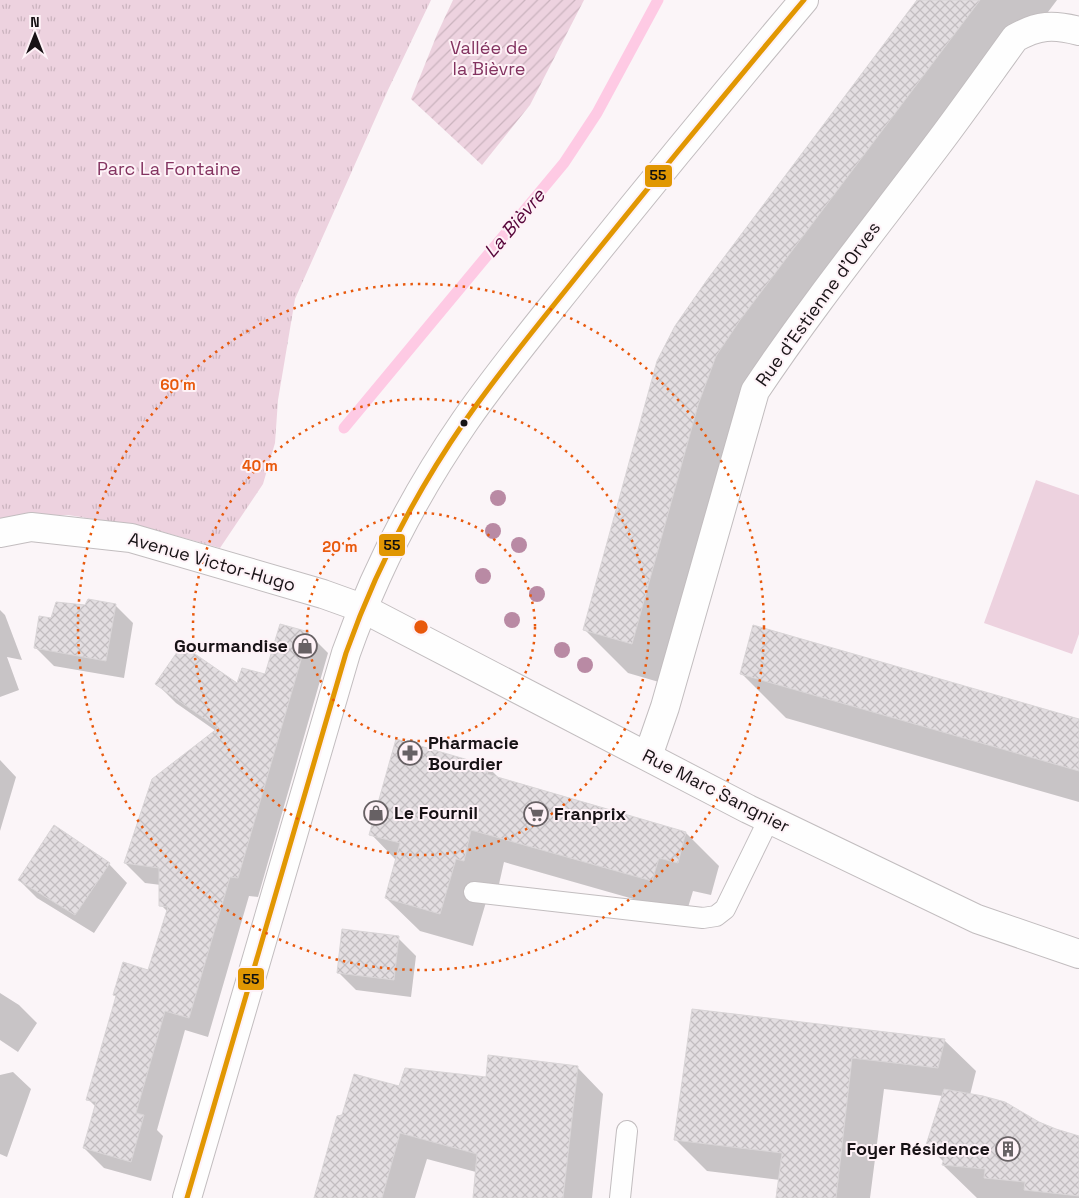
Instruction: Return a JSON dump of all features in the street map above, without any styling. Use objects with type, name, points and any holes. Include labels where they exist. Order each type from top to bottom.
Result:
[{"type":"street","points":[[187,1198],[346,653],[362,608],[422,489],[465,420],[513,357],[666,165],[804,0]]},
{"type":"street","name":"Rue d'Estienne d'Orves","points":[[648,756],[665,707],[755,392],[785,346],[832,282],[1015,38],[1031,29],[1049,26],[1079,31]]},
{"type":"street","name":"Avenue Victor-Hugo","points":[[0,533],[31,527],[131,538],[323,594],[362,608]]},
{"type":"street","name":"Rue Marc Sangnier","points":[[362,608],[769,819],[977,919],[1079,954]]},
{"type":"lane","points":[[474,892],[704,918],[716,916],[725,909],[769,819]]},
{"type":"lane","points":[[620,1198],[628,1131]]},
{"type":"green space","name":"Parc La Fontaine","points":[[0,0],[431,0],[388,90],[295,299],[278,400],[275,443],[263,484],[220,548],[145,527],[68,515],[0,518]]},
{"type":"green space","name":"Vallée de la Bièvre","points":[[453,0],[584,0],[530,105],[482,165],[411,99]]},
{"type":"green space","points":[[1036,480],[1079,495],[1079,634],[1072,654],[984,623]]},
{"type":"building","points":[[917,0],[980,0],[740,320],[716,356],[698,405],[632,644],[583,630],[657,361],[675,326],[707,280]]},
{"type":"building","points":[[88,599],[116,604],[106,661],[34,648],[39,616],[51,618],[56,602],[85,605]]},
{"type":"building","points":[[280,624],[309,632],[238,878],[230,877],[189,1018],[165,1011],[136,1113],[144,1115],[131,1162],[83,1148],[96,1102],[86,1100],[116,996],[113,995],[123,962],[148,970],[168,907],[159,906],[159,868],[124,863],[152,779],[218,728],[155,684],[182,645],[237,683],[242,668],[265,674]]},
{"type":"building","points":[[753,625],[1079,719],[1079,771],[740,674]]},
{"type":"building","points":[[396,739],[489,766],[487,774],[686,832],[678,863],[659,858],[652,881],[471,830],[464,861],[456,859],[440,914],[385,898],[400,843],[369,835]]},
{"type":"building","points":[[54,825],[110,863],[75,915],[18,880]]},
{"type":"building","points":[[342,929],[399,936],[394,980],[337,973]]},
{"type":"building","points":[[692,1009],[945,1039],[938,1068],[852,1058],[836,1198],[776,1198],[782,1153],[674,1140]]},
{"type":"building","points":[[488,1055],[578,1066],[563,1198],[473,1198],[477,1154],[400,1133],[382,1198],[314,1198],[337,1116],[342,1115],[354,1074],[399,1086],[405,1068],[486,1077]]},
{"type":"building","name":"Foyer Résidence","points":[[944,1089],[1005,1102],[1039,1122],[1079,1136],[1079,1196],[1024,1190],[1025,1182],[984,1178],[985,1169],[942,1165],[946,1152],[926,1145]]},
{"type":"waterway","name":"La Bièvre","points":[[344,428],[564,163],[597,113],[658,0]]},
{"type":"transit line","name":"55","points":[[187,1198],[346,653],[383,562],[413,504],[447,448],[493,383],[636,203],[804,0]]},
{"type":"place","name":"Gourmandise","points":[[305,646]]},
{"type":"place","name":"Pharmacie Bourdier","points":[[410,753]]},
{"type":"place","name":"Le Fournil","points":[[376,813]]},
{"type":"place","name":"Franprix","points":[[536,814]]},
{"type":"place","name":"Foyer Résidence","points":[[1008,1149]]}]
